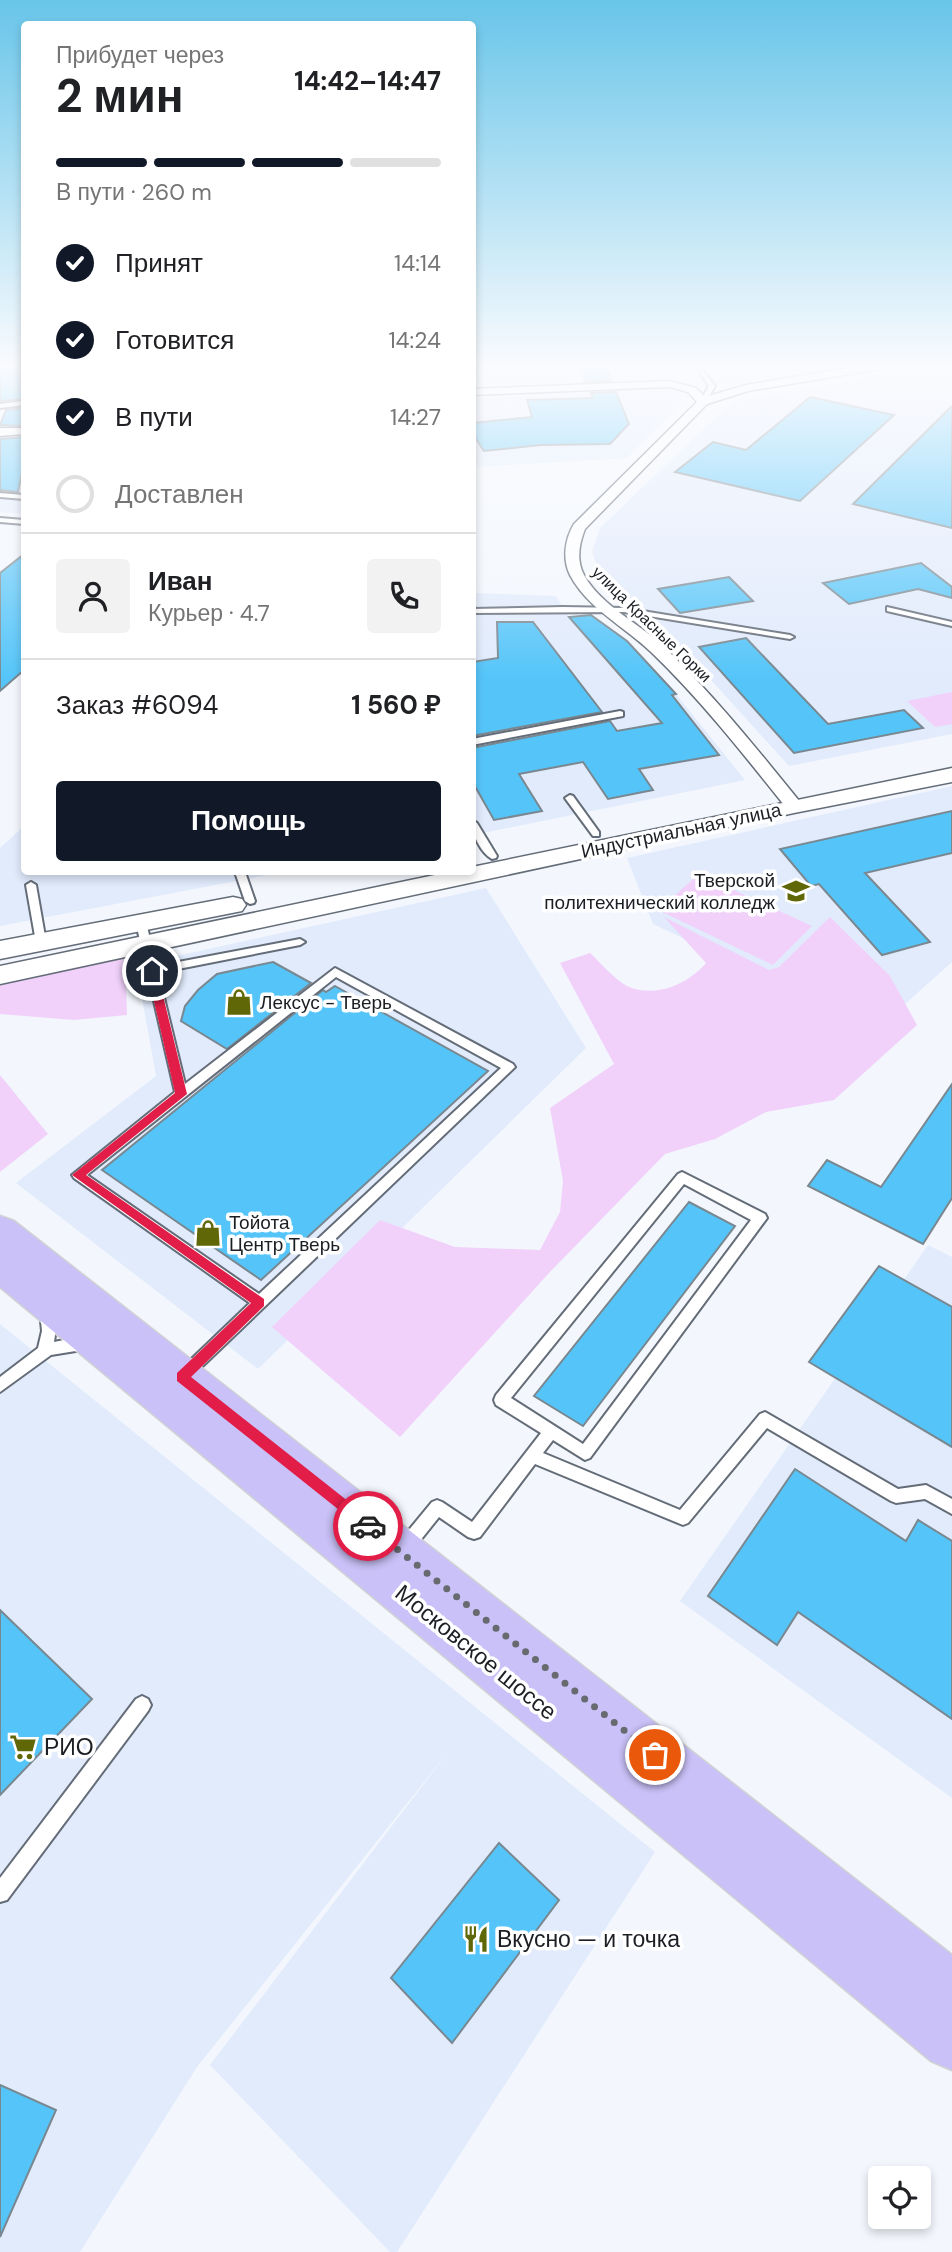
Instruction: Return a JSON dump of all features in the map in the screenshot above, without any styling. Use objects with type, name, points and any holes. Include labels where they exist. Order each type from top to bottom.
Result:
[{"type":"main road","name":"Московское шоссе","points":[[0,1232],[182,1377],[392,1564],[952,2040]]},
{"type":"main road","name":"Московское шоссе","points":[[0,1264],[98,1344],[392,1564],[952,1992]]},
{"type":"street","name":"улица Красные Горки","points":[[637,468],[579,527],[574,538],[572,561],[576,573],[584,586],[655,648],[694,689],[790,800]]},
{"type":"street","name":"Индустриальная улица","points":[[476,865],[790,800],[952,762]]},
{"type":"street","name":"Индустриальная улица","points":[[482,858],[596,834],[952,775]]},
{"type":"street","name":"Индустриальная улица","points":[[0,975],[250,901],[393,875]]},
{"type":"street","name":"Индустриальная улица","points":[[0,950],[41,942],[143,933],[425,875]]},
{"type":"lane","points":[[0,495],[21,497]]},
{"type":"lane","points":[[0,520],[21,522]]},
{"type":"lane","points":[[890,609],[952,624]]},
{"type":"lane","points":[[476,611],[610,610],[790,637]]},
{"type":"lane","points":[[476,741],[620,714]]},
{"type":"lane","points":[[570,798],[596,834]]},
{"type":"lane","points":[[476,837],[482,858]]},
{"type":"lane","points":[[241,875],[250,901]]},
{"type":"lane","points":[[31,885],[41,942]]},
{"type":"lane","points":[[143,933],[181,1094]]},
{"type":"lane","points":[[152,971],[300,942]]},
{"type":"lane","points":[[182,1377],[509,1067],[335,972],[78,1175],[260,1303]]},
{"type":"lane","points":[[682,1177],[760,1218],[585,1453],[551,1431],[501,1400],[682,1177]]},
{"type":"lane","points":[[44,1300],[49,1317],[45,1349]]},
{"type":"lane","points":[[0,1386],[45,1349],[63,1344],[98,1344]]},
{"type":"lane","points":[[532,1456],[683,1518],[765,1419],[896,1496],[926,1492],[952,1507]]},
{"type":"lane","points":[[392,1564],[437,1507],[474,1532],[551,1431]]},
{"type":"lane","points":[[0,1893],[142,1705]]},
{"type":"shaded area","points":[[0,468],[21,468],[21,514],[0,512]]},
{"type":"shaded area","points":[[663,468],[952,468],[952,734],[789,766],[692,659],[632,616],[635,609],[622,606],[601,577],[592,552],[600,528]]},
{"type":"shaded area","points":[[476,593],[556,596],[569,617],[592,615],[627,641],[676,694],[745,780],[476,834]]},
{"type":"shaded area","points":[[952,692],[952,724],[935,727],[907,701]]},
{"type":"shaded area","name":"Тверской политехнический колледж","points":[[952,786],[952,962],[876,1030],[653,924],[627,858]]},
{"type":"shaded area","points":[[21,829],[21,875],[267,875],[0,926],[0,848]]},
{"type":"shaded area","points":[[699,874],[812,926],[773,965],[658,910]]},
{"type":"shaded area","points":[[486,888],[586,1048],[258,1369],[16,1183],[156,1076],[136,965]]},
{"type":"shaded area","points":[[664,917],[769,970],[779,967],[830,917],[890,976],[917,1025],[834,1100],[766,1112],[715,1139],[665,1154],[549,1273],[400,1437],[272,1327],[380,1220],[455,1247],[540,1250],[560,1212],[563,1181],[550,1108],[614,1064],[560,963],[590,953],[617,979],[638,990],[660,990],[680,983],[706,963]]},
{"type":"shaded area","points":[[125,949],[127,1015],[74,1020],[0,1014],[0,972]]},
{"type":"shaded area","points":[[0,1075],[48,1134],[0,1172]]},
{"type":"shaded area","points":[[928,1245],[952,1257],[952,1798],[680,1601]]},
{"type":"shaded area","points":[[0,1324],[655,1852],[397,2252],[390,2252],[210,2065],[448,1752],[197,2067],[80,2252],[0,2252]]},
{"type":"building","points":[[0,468],[21,468],[18,492],[0,490]]},
{"type":"building","points":[[680,468],[836,468],[800,501],[675,472]]},
{"type":"building","points":[[889,468],[952,468],[952,528],[853,504]]},
{"type":"building","points":[[21,556],[21,673],[0,691],[0,573]]},
{"type":"building","points":[[921,563],[952,587],[952,598],[918,589],[849,604],[823,583]]},
{"type":"building","points":[[729,577],[753,601],[680,613],[658,589]]},
{"type":"building","points":[[591,615],[627,641],[676,694],[672,695],[719,755],[639,769],[653,790],[608,799],[583,762],[519,774],[542,811],[494,820],[476,788],[476,747],[610,721],[617,731],[662,723],[569,617]]},
{"type":"building","points":[[497,622],[533,622],[602,712],[476,735],[476,661],[498,658]]},
{"type":"building","points":[[746,638],[828,724],[904,710],[923,728],[794,753],[699,647]]},
{"type":"building","points":[[952,811],[952,853],[865,873],[930,942],[882,955],[819,884],[811,886],[780,849]]},
{"type":"building","points":[[273,962],[311,983],[227,1049],[181,1021],[185,1006],[198,990],[217,974]]},
{"type":"building","points":[[335,986],[488,1071],[261,1280],[102,1170],[323,990],[326,992]]},
{"type":"building","points":[[952,1084],[952,1198],[923,1244],[808,1186],[827,1160],[881,1187]]},
{"type":"building","points":[[689,1202],[735,1226],[583,1426],[534,1396]]},
{"type":"building","points":[[879,1266],[952,1307],[952,1447],[809,1362]]},
{"type":"building","points":[[795,1469],[906,1541],[918,1520],[952,1541],[952,1719],[798,1612],[777,1645],[708,1596]]},
{"type":"building","name":"РИО","points":[[0,1610],[92,1699],[0,1795]]},
{"type":"building","name":"Вкусно — и точка","points":[[499,1843],[559,1900],[452,2043],[391,1978]]},
{"type":"building","points":[[0,2085],[56,2110],[0,2237]]},
{"type":"way so far","points":[[368,1526],[655,1755]]},
{"type":"place","name":"Тверской политехнический колледж","points":[[796,891]]},
{"type":"place","name":"Лексус - Тверь","points":[[239,1002]]},
{"type":"place","name":"Тойота Центр Тверь","points":[[208,1233]]},
{"type":"place","name":"РИО","points":[[23,1747]]},
{"type":"place","name":"Вкусно — и точка","points":[[476,1939]]},
{"type":"route","points":[[152,971],[181,1094],[78,1175],[260,1303],[182,1377],[368,1526]]}]
